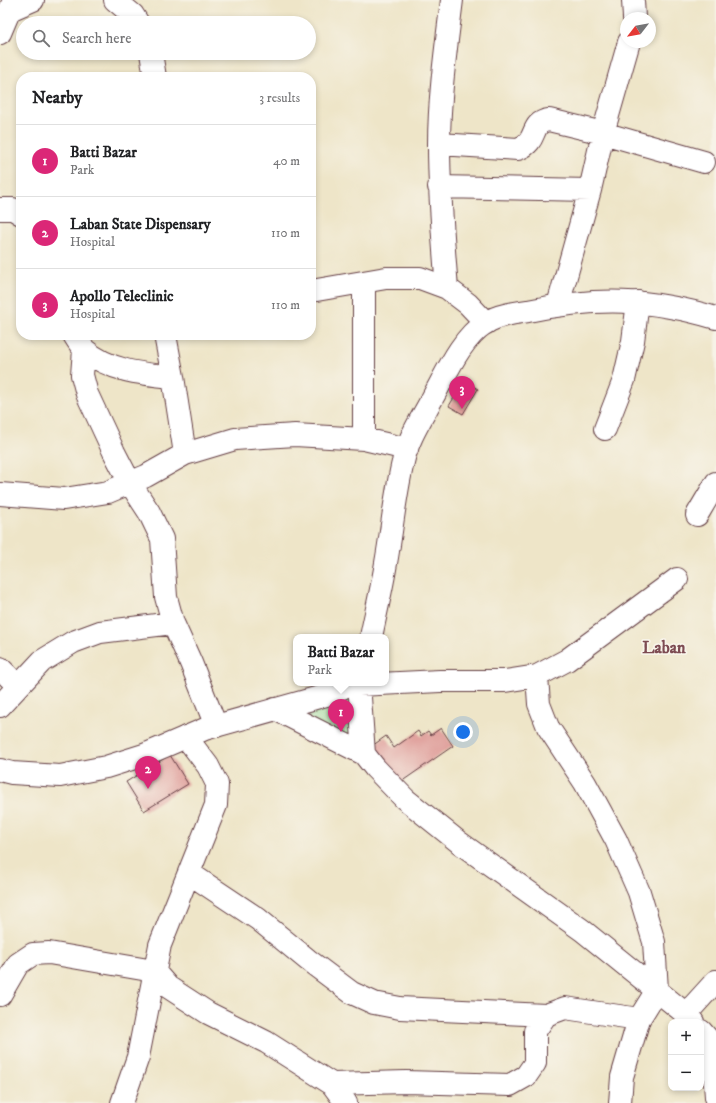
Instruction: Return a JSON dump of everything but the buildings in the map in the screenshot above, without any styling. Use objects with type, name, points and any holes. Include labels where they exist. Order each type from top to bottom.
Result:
[{"type":"street","points":[[0,33],[12,5],[33,0]]},
{"type":"street","points":[[115,0],[134,16]]},
{"type":"street","points":[[447,288],[439,187],[439,144],[444,63],[452,0]]},
{"type":"street","points":[[633,0],[634,12]]},
{"type":"street","points":[[558,305],[590,190],[603,133],[627,48]]},
{"type":"street","points":[[152,60],[154,72]]},
{"type":"street","points":[[439,144],[518,149],[531,141],[536,126],[542,121],[549,120],[603,133],[704,162]]},
{"type":"street","points":[[439,187],[590,190]]},
{"type":"street","points":[[0,209],[13,209],[16,211]]},
{"type":"street","points":[[316,290],[386,278],[420,278],[447,288],[468,304],[486,323]]},
{"type":"street","points":[[364,282],[364,439]]},
{"type":"street","points":[[371,634],[386,564],[403,461],[407,449],[414,430],[451,364],[476,330],[486,323],[504,316],[558,305],[598,301],[638,302],[683,308],[716,318]]},
{"type":"street","points":[[605,429],[624,380],[633,341],[638,302]]},
{"type":"street","points":[[165,340],[173,377],[185,454]]},
{"type":"street","points":[[79,342],[112,366],[152,375],[173,377]]},
{"type":"street","points":[[79,342],[82,375],[87,394],[101,426],[130,483],[149,512],[162,539],[166,597],[173,623],[191,663],[216,726]]},
{"type":"street","points":[[0,494],[64,499],[108,492],[146,476],[185,454],[235,439],[295,435],[364,439],[407,449]]},
{"type":"street","points":[[697,515],[716,483]]},
{"type":"street","points":[[389,683],[505,681],[537,676],[566,660],[677,579]]},
{"type":"street","points":[[0,706],[42,661],[73,642],[100,632],[173,623]]},
{"type":"street","points":[[0,668],[18,686]]},
{"type":"street","points":[[537,676],[539,704],[548,727],[585,783],[616,840],[639,892],[654,942],[657,990],[639,1019],[622,1077],[620,1103]]},
{"type":"street","points":[[0,770],[12,773],[60,776],[106,767],[144,755],[216,726],[330,694],[352,686]]},
{"type":"street","points":[[357,686],[364,754]]},
{"type":"street","points":[[275,709],[364,754],[375,768],[405,799],[460,843],[582,930],[690,1018],[716,981]]},
{"type":"street","points":[[122,1103],[138,1057],[160,944],[216,805],[217,784],[208,766],[186,737]]},
{"type":"street","points":[[189,873],[258,919],[308,960],[352,993],[374,1003],[400,1008],[546,1015],[565,1008],[639,1019]]},
{"type":"street","points":[[0,996],[18,964],[33,954],[49,953],[154,971],[168,987],[208,1013],[266,1042],[332,1084],[346,1103]]},
{"type":"street","points":[[332,1084],[406,1082],[510,1085],[526,1076],[535,1063],[535,1030],[546,1015]]},
{"type":"street","points":[[704,1034],[708,1039],[713,1057],[716,1097]]},
{"type":"green space","points":[[354,697],[356,747],[298,717]]},
{"type":"place","name":"Apollo Teleclinic","points":[[462,409]]},
{"type":"place","name":"Batti Bazar","points":[[341,732]]},
{"type":"place","name":"Laban State Dispensary","points":[[148,789]]},
{"type":"district","name":"Laban","points":[[664,647]]}]
